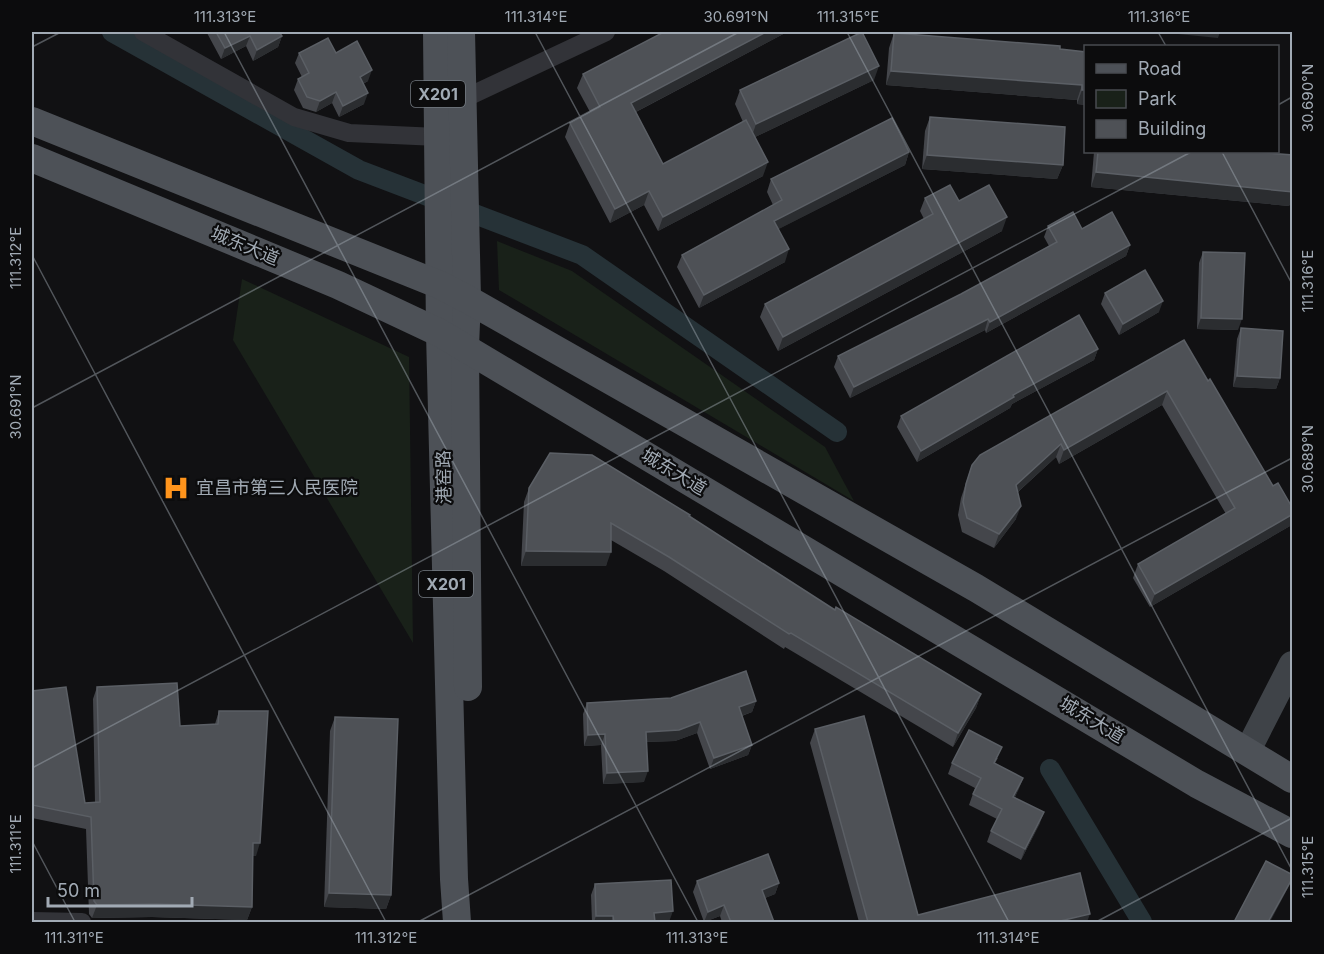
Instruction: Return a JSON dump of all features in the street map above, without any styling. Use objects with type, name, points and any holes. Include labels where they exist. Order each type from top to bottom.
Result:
[{"type":"main road","name":"港窑路","points":[[437,32],[453,245],[466,299],[470,878],[474,922]]},
{"type":"main road","name":"港窑路","points":[[446,148],[461,100],[461,32]]},
{"type":"main road","name":"城东大道","points":[[32,121],[440,285],[976,588],[1293,780]]},
{"type":"main road","name":"城东大道","points":[[32,158],[338,285],[440,333],[1197,784],[1293,834]]},
{"type":"main road","name":"港窑路","points":[[453,245],[440,285],[440,333],[457,922]]},
{"type":"street","points":[[143,32],[294,117],[349,134],[446,148]]},
{"type":"street","points":[[461,100],[606,32]]},
{"type":"street","points":[[1247,752],[1293,664]]},
{"type":"street","points":[[32,921],[82,922]]},
{"type":"green space","points":[[497,241],[572,271],[825,447],[854,501],[499,290]]},
{"type":"green space","points":[[242,279],[409,357],[413,643],[233,340]]},
{"type":"building","points":[[216,32],[279,32],[282,36],[257,50],[250,36],[225,48]]},
{"type":"building","points":[[664,32],[766,32],[631,103],[663,164],[746,120],[768,162],[663,217],[649,191],[615,209],[570,123],[600,107],[583,74]]},
{"type":"building","points":[[862,32],[879,66],[756,124],[740,90]]},
{"type":"building","points":[[894,33],[1060,46],[1060,49],[1084,52],[1084,90],[1082,90],[1082,85],[891,71]]},
{"type":"building","points":[[328,38],[336,53],[357,41],[372,70],[360,77],[368,93],[343,106],[336,92],[320,101],[307,97],[298,79],[309,73],[299,53]]},
{"type":"building","points":[[930,117],[1065,127],[1063,165],[927,155]]},
{"type":"building","points":[[892,118],[909,152],[774,221],[789,249],[704,295],[682,255],[782,200],[771,179]]},
{"type":"building","points":[[1098,153],[1293,155],[1293,192],[1096,172]]},
{"type":"building","points":[[950,185],[959,201],[989,185],[1007,217],[783,337],[765,304],[933,214],[925,198]]},
{"type":"building","points":[[1073,212],[1082,229],[1112,212],[1130,245],[990,322],[988,319],[854,387],[838,356],[1057,242],[1048,226]]},
{"type":"building","points":[[1203,252],[1245,253],[1242,319],[1201,318]]},
{"type":"building","points":[[1145,270],[1163,301],[1123,324],[1105,293]]},
{"type":"building","points":[[1079,315],[1098,349],[1013,395],[1014,397],[921,451],[901,416]]},
{"type":"building","points":[[1241,328],[1283,331],[1280,378],[1237,376]]},
{"type":"building","points":[[1184,340],[1208,381],[1210,379],[1273,486],[1278,483],[1293,509],[1293,514],[1155,594],[1138,564],[1235,508],[1167,391],[1064,450],[1061,444],[1016,485],[1021,506],[999,534],[967,518],[963,502],[966,484],[972,465],[980,455]]},
{"type":"building","points":[[550,453],[592,455],[690,515],[835,610],[836,607],[981,694],[958,733],[791,633],[789,634],[669,557],[611,523],[611,552],[526,551],[529,488]]},
{"type":"building","points":[[746,671],[756,701],[739,707],[752,745],[714,758],[700,722],[679,730],[646,732],[648,771],[607,773],[605,734],[588,735],[587,703],[671,698]]},
{"type":"building","points":[[177,683],[180,726],[218,724],[219,711],[268,711],[260,843],[253,843],[252,907],[97,905],[94,901],[91,817],[32,805],[32,691],[66,687],[85,803],[100,802],[97,687]]},
{"type":"building","points":[[864,716],[918,915],[1080,873],[1090,914],[1056,922],[868,922],[815,729]]},
{"type":"building","points":[[335,717],[398,719],[391,895],[329,893]]},
{"type":"building","points":[[969,730],[1002,747],[994,763],[1023,778],[1013,797],[1044,812],[1025,849],[991,831],[1002,809],[973,794],[981,778],[952,763]]},
{"type":"building","points":[[768,854],[779,883],[762,890],[774,922],[731,922],[724,905],[708,912],[697,881]]},
{"type":"building","points":[[1266,861],[1293,877],[1268,922],[1234,922]]},
{"type":"building","points":[[671,880],[673,911],[654,913],[655,922],[614,922],[613,916],[596,916],[595,884]]},
{"type":"waterway","points":[[112,32],[359,170],[582,255],[837,432]]},
{"type":"waterway","points":[[1050,769],[1142,922]]},
{"type":"place","name":"宜昌市第三人民医院","points":[[176,488]]}]
